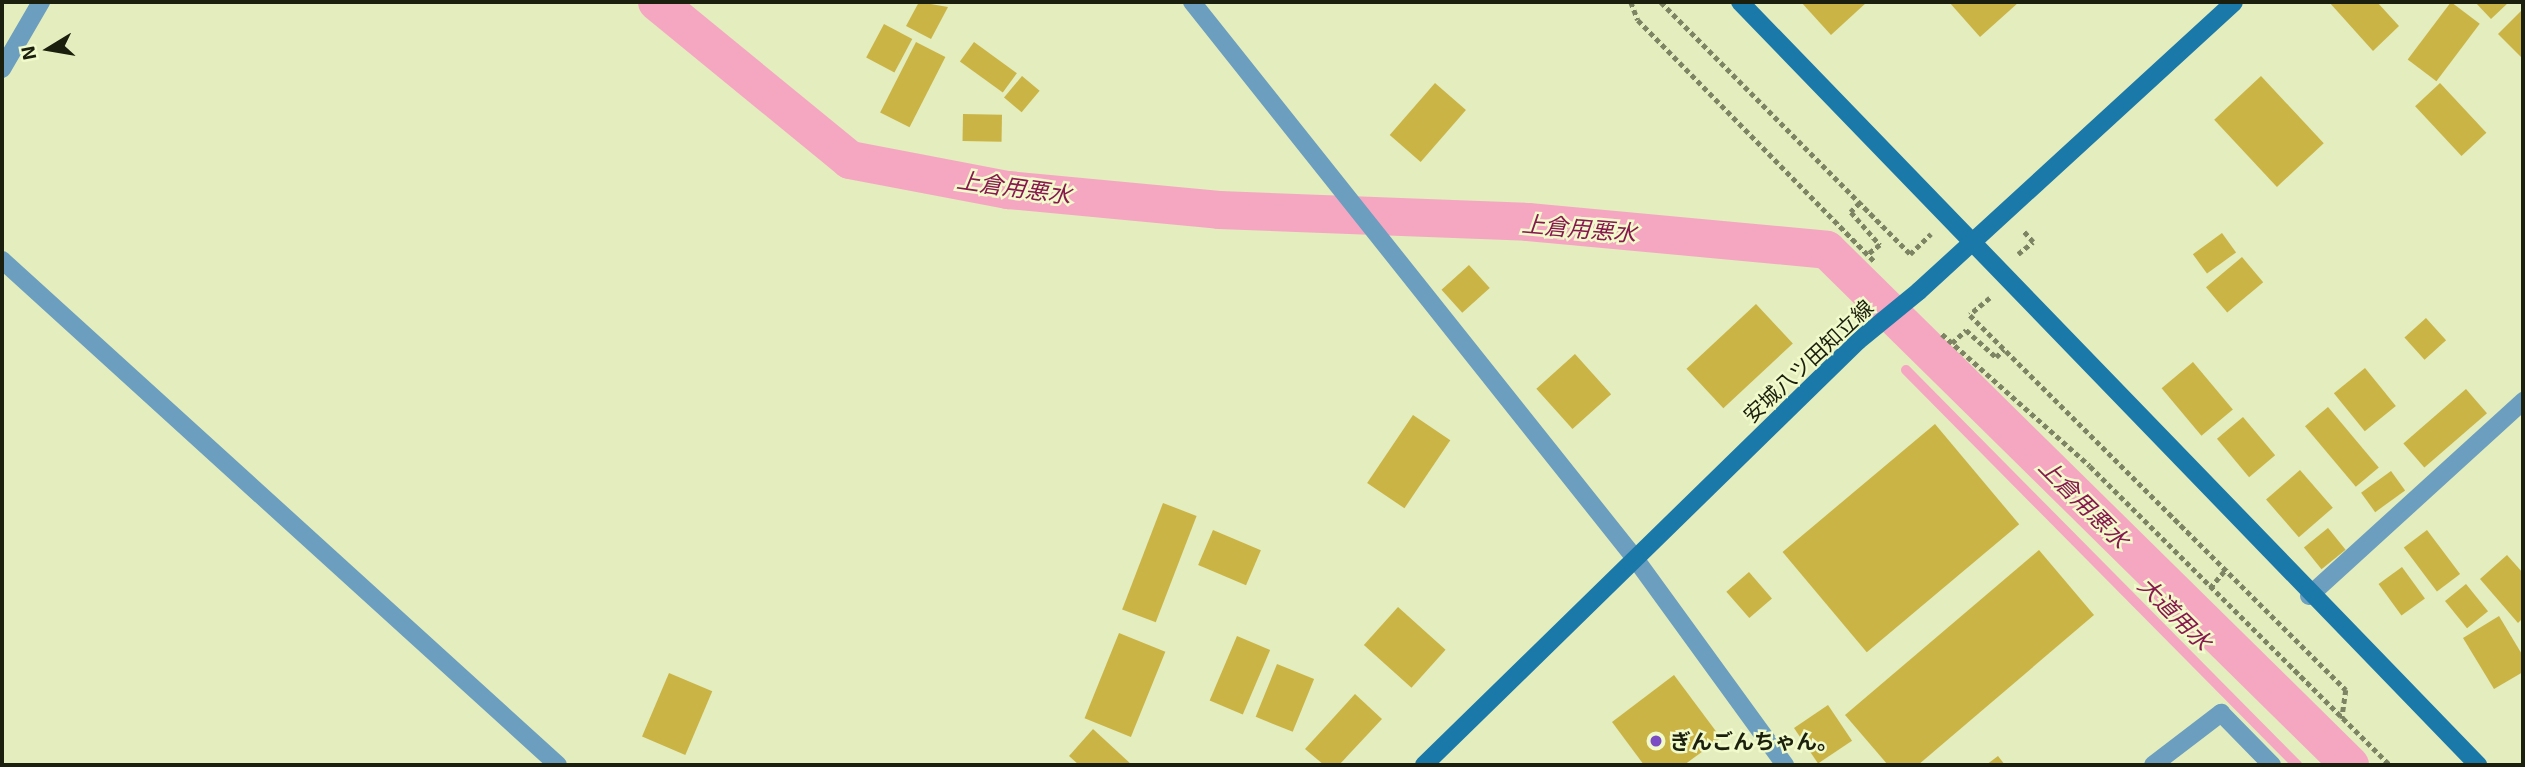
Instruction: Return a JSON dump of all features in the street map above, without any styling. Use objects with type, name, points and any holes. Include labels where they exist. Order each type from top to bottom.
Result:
[{"type":"main road","points":[[1740,2],[2309,596],[2478,765]]},
{"type":"main road","name":"安城八ツ田知立線","points":[[1424,765],[1858,341],[1919,291],[2234,2]]},
{"type":"street","points":[[2,69],[41,2]]},
{"type":"street","points":[[1192,2],[1634,558],[1785,765]]},
{"type":"street","points":[[2,260],[558,765]]},
{"type":"street","points":[[2309,596],[2523,401]]},
{"type":"street","points":[[2152,765],[2221,713],[2272,765]]},
{"type":"path","points":[[1631,2],[1639,20],[1875,262]]},
{"type":"path","points":[[1661,2],[1910,254]]},
{"type":"path","points":[[1860,204],[1851,212],[1880,245],[1867,255]]},
{"type":"path","points":[[1952,344],[1966,330],[1996,357],[2004,349],[2228,567],[2346,690],[2342,719]]},
{"type":"path","points":[[1942,334],[2090,466],[2389,765]]},
{"type":"path","points":[[2210,588],[2228,567]]},
{"type":"building","points":[[919,2],[948,7],[931,39],[906,26]]},
{"type":"building","points":[[1801,2],[1867,2],[1831,35]]},
{"type":"building","points":[[1949,2],[2019,2],[1980,37]]},
{"type":"building","points":[[2329,2],[2377,2],[2399,26],[2373,51]]},
{"type":"building","points":[[2451,2],[2480,24],[2436,81],[2408,60]]},
{"type":"building","points":[[2475,2],[2509,2],[2491,19]]},
{"type":"building","points":[[2523,9],[2523,59],[2498,34]]},
{"type":"building","points":[[884,24],[912,39],[894,73],[866,58]]},
{"type":"building","points":[[916,42],[945,57],[910,127],[880,112]]},
{"type":"building","points":[[974,42],[1017,73],[1003,93],[960,61]]},
{"type":"building","points":[[1022,76],[1040,91],[1022,112],[1004,97]]},
{"type":"building","points":[[2261,76],[2324,143],[2277,187],[2214,120]]},
{"type":"building","points":[[1435,83],[1466,110],[1421,162],[1390,135]]},
{"type":"building","points":[[2440,83],[2486,133],[2462,156],[2415,106]]},
{"type":"building","points":[[963,114],[1002,115],[1002,142],[963,141]]},
{"type":"building","points":[[2222,233],[2236,252],[2207,274],[2193,254]]},
{"type":"building","points":[[2242,257],[2263,282],[2227,312],[2206,287]]},
{"type":"building","points":[[1469,265],[1490,288],[1462,313],[1442,290]]},
{"type":"building","points":[[1756,304],[1793,343],[1723,408],[1687,369]]},
{"type":"building","points":[[2426,318],[2446,340],[2425,360],[2404,337]]},
{"type":"building","points":[[1575,354],[1611,394],[1572,429],[1536,389]]},
{"type":"building","points":[[2193,362],[2233,409],[2201,436],[2162,388]]},
{"type":"building","points":[[2365,368],[2396,406],[2365,431],[2334,393]]},
{"type":"building","points":[[2466,389],[2487,413],[2424,468],[2403,443]]},
{"type":"building","points":[[2328,407],[2379,468],[2356,487],[2305,426]]},
{"type":"building","points":[[1413,415],[1450,440],[1404,508],[1367,483]]},
{"type":"building","points":[[2243,417],[2275,455],[2249,477],[2217,439]]},
{"type":"building","points":[[1935,424],[2019,524],[1867,652],[1783,552]]},
{"type":"building","points":[[2300,470],[2333,508],[2299,537],[2266,500]]},
{"type":"building","points":[[2391,471],[2405,490],[2375,512],[2361,493]]},
{"type":"building","points":[[1163,503],[1197,516],[1156,622],[1122,609]]},
{"type":"building","points":[[2328,528],[2346,550],[2322,569],[2304,548]]},
{"type":"building","points":[[1213,530],[1261,550],[1246,585],[1198,565]]},
{"type":"building","points":[[2427,530],[2460,574],[2437,591],[2404,547]]},
{"type":"building","points":[[2039,550],[2094,615],[1918,765],[1888,765],[1845,715]]},
{"type":"building","points":[[2507,555],[2523,573],[2523,618],[2518,623],[2480,579]]},
{"type":"building","points":[[2402,567],[2425,599],[2401,616],[2379,584]]},
{"type":"building","points":[[1749,572],[1772,598],[1749,618],[1726,592]]},
{"type":"building","points":[[2466,584],[2488,611],[2467,628],[2445,601]]},
{"type":"building","points":[[1398,607],[1446,650],[1411,688],[1364,645]]},
{"type":"building","points":[[2499,616],[2523,656],[2523,672],[2494,689],[2463,638]]},
{"type":"building","points":[[1119,633],[1165,652],[1131,737],[1085,718]]},
{"type":"building","points":[[1237,636],[1270,650],[1243,715],[1210,700]]},
{"type":"building","points":[[1277,664],[1314,679],[1293,732],[1256,717]]},
{"type":"building","points":[[669,673],[712,691],[685,755],[642,737]]},
{"type":"building","points":[[1674,675],[1721,738],[1684,765],[1644,765],[1612,722]]},
{"type":"building","points":[[1355,694],[1382,719],[1339,765],[1324,765],[1305,749]]},
{"type":"building","points":[[1828,705],[1852,741],[1818,764],[1794,728]]},
{"type":"building","points":[[1093,729],[1132,765],[1079,765],[1069,756]]},
{"type":"building","points":[[1998,756],[2005,765],[1986,765]]},
{"type":"waterway","name":"上倉用悪水","points":[[657,2],[850,160],[1008,190],[1219,210],[1528,222],[1827,250],[2350,765]]},
{"type":"waterway","name":"大道用水","points":[[1906,370],[2297,765]]},
{"type":"place","name":"ぎんごんちゃん。","points":[[1656,741]]}]
